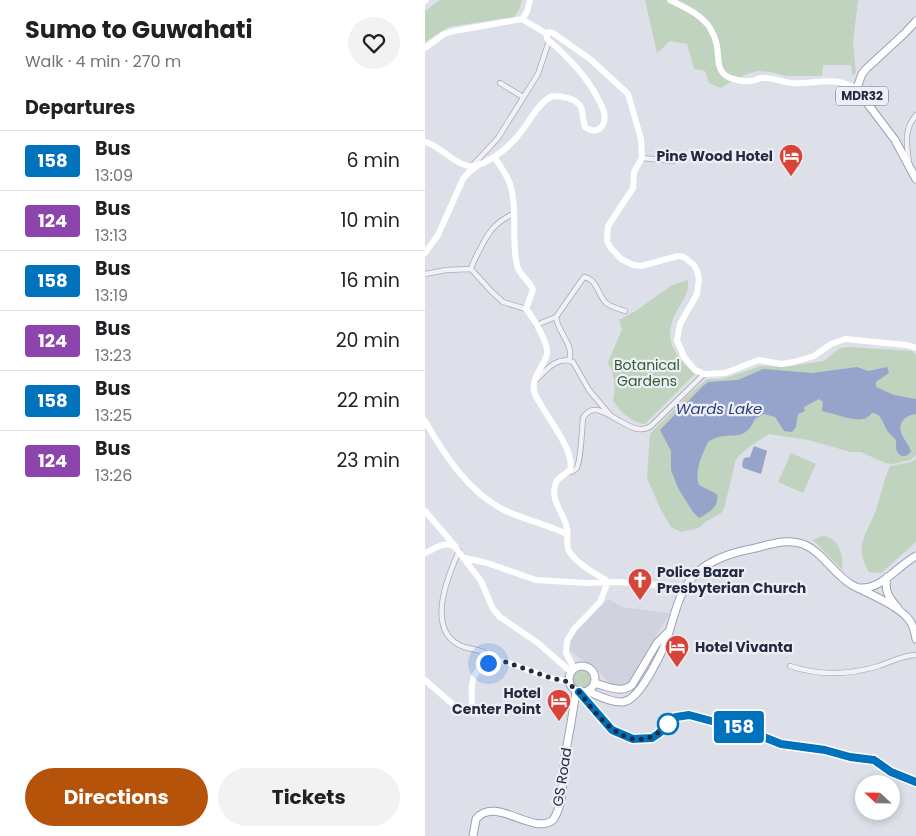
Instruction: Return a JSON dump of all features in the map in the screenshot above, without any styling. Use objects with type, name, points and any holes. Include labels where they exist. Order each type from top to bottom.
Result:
[{"type":"main road","name":"MDR32","points":[[916,21],[866,69],[859,80],[859,90],[895,140],[916,180]]},
{"type":"main road","points":[[594,683],[593,673],[588,667],[581,666],[572,670],[569,682],[571,687],[616,701],[630,700],[648,677],[663,648],[685,587],[692,578],[702,568],[721,558],[769,543],[795,542],[809,547],[839,576],[903,614]]},
{"type":"main road","points":[[857,588],[875,587],[900,566],[916,556]]},
{"type":"main road","points":[[887,577],[885,586],[889,597],[912,625],[916,639]]},
{"type":"main road","points":[[581,691],[594,683],[616,689],[628,688],[632,685],[657,643],[667,633]]},
{"type":"main road","name":"GS Road","points":[[473,836],[476,818],[483,813],[492,813],[535,828],[544,828],[553,820],[561,798],[565,758],[581,691]]},
{"type":"street","points":[[425,48],[444,34],[521,19],[527,12],[530,0]]},
{"type":"street","points":[[670,0],[689,10],[710,28],[717,45],[718,65],[722,72],[729,77],[751,81],[760,78],[772,78],[789,83],[836,80],[849,84],[859,90]]},
{"type":"street","points":[[521,19],[547,34],[549,32],[559,36],[590,59],[628,94],[641,139],[642,158],[634,172],[631,193],[608,226],[607,241],[615,254],[633,265],[641,266],[678,256],[685,257],[694,265],[699,279],[697,294],[680,324],[677,340],[684,357],[695,370],[704,374],[725,373],[759,360],[781,364],[794,362],[814,356],[836,342],[845,339],[907,345],[916,348]]},
{"type":"street","points":[[425,142],[433,144],[459,163],[475,166],[495,158],[510,144],[540,106],[552,96],[566,98],[578,104],[581,108],[585,127],[590,131],[600,129],[603,125],[604,112],[597,96],[587,80],[570,60],[549,41],[546,37],[547,34]]},
{"type":"street","points":[[425,253],[438,235],[463,179],[493,144],[540,69],[549,41]]},
{"type":"street","points":[[500,83],[523,97]]},
{"type":"street","points":[[909,165],[907,132],[910,122],[916,115]]},
{"type":"street","points":[[495,158],[511,187],[514,202],[514,245],[517,267],[520,274],[533,290],[526,309]]},
{"type":"street","points":[[642,158],[673,161]]},
{"type":"street","points":[[471,269],[485,239],[492,229],[502,220],[513,214]]},
{"type":"street","points":[[425,274],[446,270],[471,269],[503,302],[526,309],[545,344],[547,352],[538,369],[534,386],[535,394],[558,432],[570,459],[571,468],[557,480],[553,492],[555,501],[565,522],[568,549],[571,554],[596,575],[606,580],[607,584],[601,602],[574,629],[567,641],[566,652],[572,670]]},
{"type":"street","points":[[536,325],[556,317],[585,276],[595,284],[605,302],[625,311]]},
{"type":"street","points":[[556,317],[557,324],[571,352],[569,360]]},
{"type":"street","points":[[536,381],[553,364],[569,360],[573,362],[589,390],[610,415]]},
{"type":"street","points":[[567,472],[574,471],[577,466],[579,447],[583,434],[583,418],[591,410],[610,415],[636,430],[647,429],[704,374]]},
{"type":"street","points":[[425,421],[438,444],[461,474],[480,493],[507,511],[567,534]]},
{"type":"street","points":[[425,511],[465,558],[481,581],[493,608],[500,617],[538,643],[572,670]]},
{"type":"street","points":[[425,553],[447,544],[451,544],[459,551]]},
{"type":"street","points":[[459,551],[443,589],[437,620],[439,628],[455,643],[487,654],[494,662]]},
{"type":"street","points":[[465,558],[487,563],[536,580],[607,584],[618,582],[685,587]]},
{"type":"street","points":[[791,666],[822,674],[847,673],[879,666],[906,656],[916,655]]},
{"type":"street","points":[[425,680],[458,709],[468,711],[472,705],[471,686],[475,673],[482,666],[494,662],[506,662],[551,678],[569,682]]},
{"type":"street","points":[[581,691],[612,730],[633,739],[652,738],[676,717],[689,715],[734,725],[781,744],[825,750],[850,757],[874,760],[891,772],[916,782]]},
{"type":"shaded area","points":[[608,599],[622,607],[670,613],[629,682],[620,686],[607,681],[592,665],[579,658],[569,649],[570,642],[579,628]]},
{"type":"green space","points":[[440,0],[522,0],[519,10],[514,17],[448,27],[425,42],[425,11]]},
{"type":"green space","points":[[645,0],[858,0],[853,43],[856,73],[852,75],[851,65],[823,65],[822,76],[786,76],[757,71],[720,88],[709,83],[705,71],[694,69],[687,44],[670,41],[657,53]]},
{"type":"green space","name":"Botanical Gardens","points":[[688,280],[687,292],[673,319],[670,337],[675,352],[695,374],[645,424],[635,421],[623,413],[613,401],[614,381],[608,363],[622,329],[619,320],[637,310],[672,285]]},
{"type":"green space","points":[[840,348],[912,351],[916,355],[916,455],[911,460],[892,464],[885,463],[861,452],[851,452],[808,440],[769,434],[745,450],[736,459],[724,509],[721,513],[705,522],[699,528],[681,532],[671,527],[661,510],[647,478],[650,434],[687,396],[707,379],[722,379],[761,366],[784,367],[824,361]]},
{"type":"green space","points":[[791,453],[816,464],[803,493],[778,482]]},
{"type":"green space","points":[[916,458],[916,542],[881,573],[869,572],[864,562],[862,546],[890,466],[912,462]]},
{"type":"green space","points":[[822,536],[833,540],[839,548],[842,570],[813,540]]},
{"type":"green space","points":[[582,670],[588,673],[591,679],[588,685],[582,688],[576,685],[573,679],[576,673]]},
{"type":"water","name":"Wards Lake","points":[[857,367],[868,371],[887,367],[889,373],[876,382],[876,387],[894,395],[916,399],[916,414],[910,415],[902,422],[900,430],[910,447],[911,451],[907,455],[903,456],[897,452],[895,440],[877,414],[872,413],[867,418],[862,419],[844,417],[822,411],[823,402],[819,399],[804,407],[805,411],[798,414],[796,427],[792,432],[784,431],[775,417],[764,414],[755,419],[746,432],[723,436],[708,442],[699,463],[697,474],[699,485],[717,494],[717,502],[710,511],[699,518],[693,512],[678,488],[671,470],[671,451],[660,430],[703,386],[708,382],[738,380],[763,369],[812,373]]},
{"type":"water","points":[[754,446],[767,451],[761,474],[743,468],[742,464],[744,458],[750,457]]},
{"type":"bus line","name":"158","points":[[579,692],[612,730],[633,739],[652,738],[676,717],[696,716],[719,723],[734,725],[781,744],[825,750],[850,757],[874,760],[891,772],[916,782]]},
{"type":"place","name":"Pine Wood Hotel","points":[[791,177]]},
{"type":"place","name":"Police Bazar Presbyterian Church","points":[[640,601]]},
{"type":"place","name":"Hotel Vivanta","points":[[677,668]]},
{"type":"place","name":"Hotel Center Point","points":[[559,722]]},
{"type":"route","points":[[488,663],[506,662],[551,678],[569,682],[572,688],[579,692],[612,730],[633,739],[652,738],[668,724]]}]
